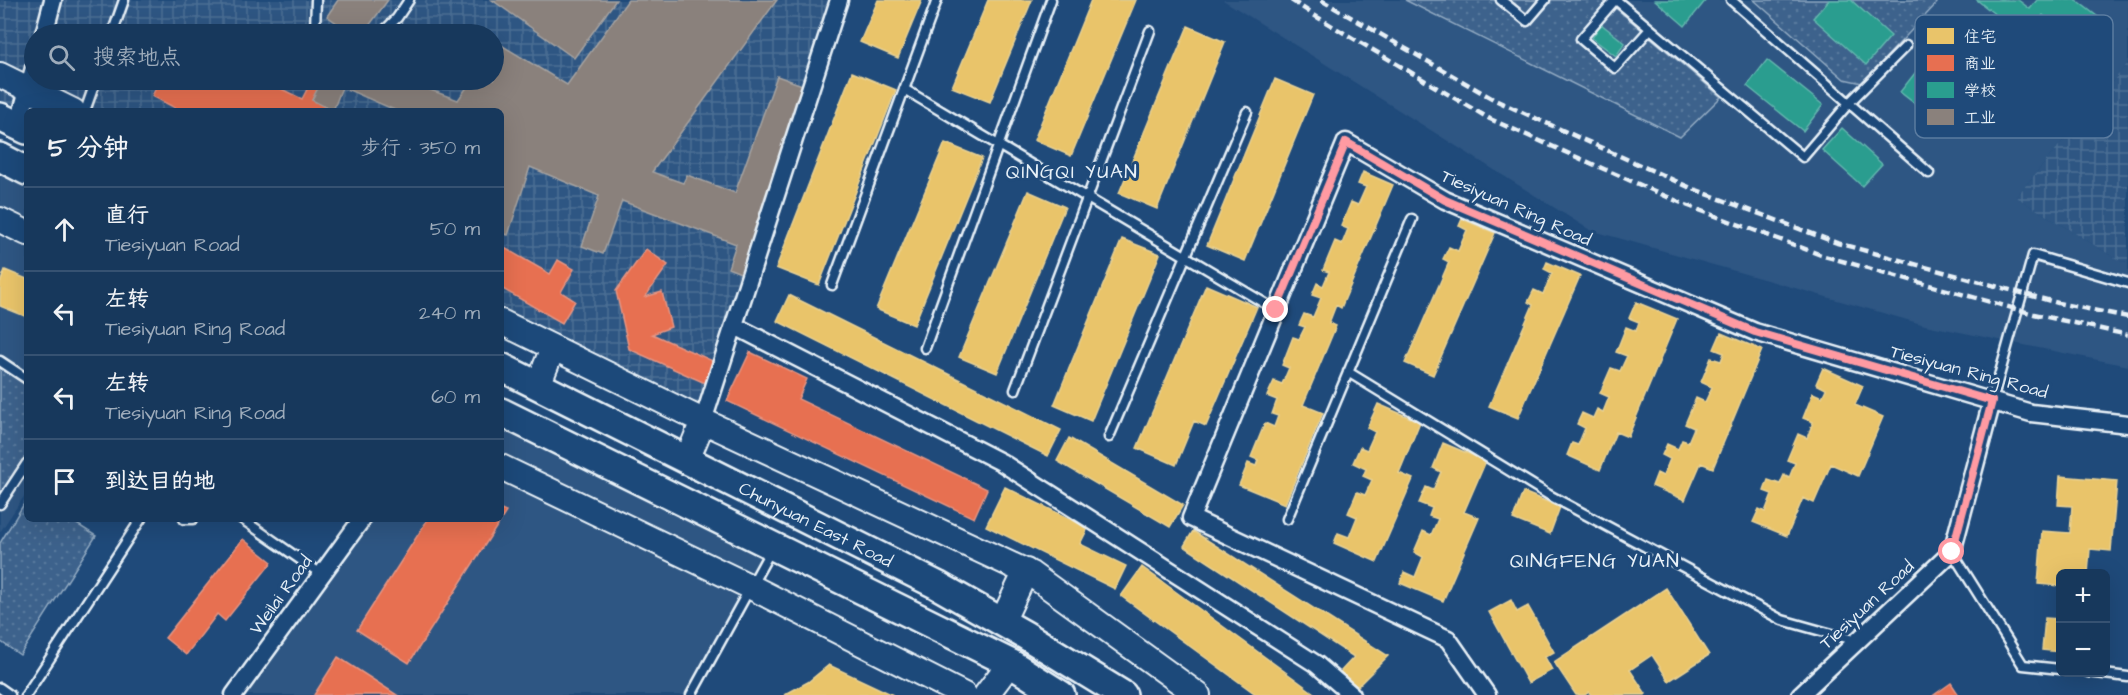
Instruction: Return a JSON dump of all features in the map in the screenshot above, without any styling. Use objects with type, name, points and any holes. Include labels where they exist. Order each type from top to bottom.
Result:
[{"type":"main road","points":[[0,158],[24,170]]},
{"type":"main road","name":"Chunyuan East Road","points":[[504,369],[937,585],[1124,695]]},
{"type":"main road","points":[[504,413],[1010,663],[1060,695]]},
{"type":"street","points":[[47,24],[53,0]]},
{"type":"street","points":[[687,460],[703,421],[735,326],[839,0]]},
{"type":"street","points":[[0,75],[24,78]]},
{"type":"street","points":[[15,124],[28,90]]},
{"type":"street","points":[[46,90],[68,108]]},
{"type":"street","name":"Tiesiyuan Ring Road","points":[[1487,695],[1448,639],[1191,518],[1346,142],[1445,200],[1755,332],[2031,413],[2128,424]]},
{"type":"street","points":[[0,220],[24,232]]},
{"type":"street","points":[[504,323],[703,421],[1026,571],[1198,695]]},
{"type":"street","points":[[735,326],[1001,462],[1316,664],[1353,695]]},
{"type":"street","points":[[538,386],[554,348]]},
{"type":"street","points":[[1952,552],[1992,401]]},
{"type":"street","points":[[504,468],[751,587],[964,695]]},
{"type":"street","name":"Weilai Road","points":[[234,695],[360,522]]},
{"type":"street","name":"Tiesiyuan Road","points":[[1800,695],[1952,552]]},
{"type":"street","points":[[1002,622],[1026,571]]},
{"type":"street","points":[[986,695],[1010,663]]},
{"type":"lane","points":[[116,24],[124,0]]},
{"type":"lane","points":[[315,24],[316,0]]},
{"type":"lane","points":[[391,24],[409,0]]},
{"type":"lane","points":[[832,285],[937,0]]},
{"type":"lane","points":[[925,348],[1051,0]]},
{"type":"lane","points":[[1501,0],[1527,21],[1545,0]]},
{"type":"lane","points":[[1650,29],[1615,68],[1581,39],[1615,0],[1650,29],[1803,157],[1849,103],[1906,46]]},
{"type":"lane","points":[[1731,0],[1929,173]]},
{"type":"lane","points":[[1015,390],[1150,31]]},
{"type":"lane","points":[[86,108],[92,90]]},
{"type":"lane","points":[[904,90],[1276,310]]},
{"type":"lane","points":[[1109,437],[1247,112]]},
{"type":"lane","points":[[1287,519],[1412,219]]},
{"type":"lane","points":[[1992,401],[2034,255],[2128,283]]},
{"type":"lane","points":[[0,361],[24,377]]},
{"type":"lane","points":[[1348,372],[1549,495],[1782,620],[1857,641]]},
{"type":"lane","points":[[0,504],[24,468]]},
{"type":"lane","points":[[26,695],[139,522]]},
{"type":"lane","points":[[246,522],[321,574]]},
{"type":"lane","points":[[691,695],[773,547]]},
{"type":"lane","points":[[1952,552],[2023,665],[2056,668]]},
{"type":"lane","points":[[2110,675],[2128,677]]},
{"type":"lane","points":[[0,688],[10,695]]},
{"type":"shaded area","points":[[0,0],[837,0],[703,421],[504,335],[504,108],[24,108],[24,112],[0,117]]},
{"type":"shaded area","points":[[1223,0],[2128,0],[2128,63],[2113,81],[2113,15],[1915,15],[1915,138],[2065,138],[2016,197],[2120,261],[2128,262],[2128,366],[1925,325],[1590,230]]},
{"type":"shaded area","points":[[1405,0],[1606,0],[1721,97],[1680,137]]},
{"type":"shaded area","points":[[1754,0],[1934,0],[1937,3],[1926,15],[1915,15],[1915,26],[1862,83],[1844,79]]},
{"type":"shaded area","points":[[2128,63],[2128,262],[2120,261],[2016,197],[2065,138],[2113,138],[2113,81]]},
{"type":"shaded area","points":[[0,139],[24,151],[24,496],[0,532]]},
{"type":"shaded area","points":[[0,361],[24,377],[24,468],[0,504]]},
{"type":"shaded area","points":[[504,413],[773,547],[691,695],[234,695],[360,522],[504,522]]},
{"type":"shaded area","points":[[24,504],[24,522],[74,522],[96,536],[20,655],[0,641],[0,543]]},
{"type":"building: 住宅","points":[[878,0],[922,0],[898,58],[860,42]]},
{"type":"building: 住宅","points":[[988,0],[1032,0],[990,102],[952,87]]},
{"type":"building: 住宅","points":[[1091,0],[1136,0],[1071,156],[1034,140]]},
{"type":"building: 住宅","points":[[1188,26],[1225,42],[1157,209],[1119,193]]},
{"type":"building: 住宅","points":[[852,72],[896,90],[819,285],[776,268]]},
{"type":"building: 住宅","points":[[1275,79],[1313,95],[1245,261],[1207,245]]},
{"type":"building: 住宅","points":[[945,143],[982,158],[914,325],[876,309]]},
{"type":"building: 住宅","points":[[1363,172],[1393,185],[1341,308],[1336,305],[1329,323],[1336,326],[1303,405],[1323,413],[1285,504],[1239,485],[1248,463],[1256,466],[1258,460],[1251,457],[1265,423],[1274,427],[1278,416],[1272,414],[1277,400],[1267,396],[1274,381],[1282,384],[1289,368],[1282,365],[1293,337],[1299,339],[1305,327],[1299,325],[1304,314],[1313,317],[1321,298],[1312,295],[1317,283],[1323,286],[1329,272],[1323,270],[1335,241],[1342,244],[1348,229],[1341,226],[1351,202],[1358,205],[1366,187],[1358,184]]},
{"type":"building: 住宅","points":[[1028,191],[1065,207],[997,373],[959,357]]},
{"type":"building: 住宅","points":[[1462,219],[1495,233],[1433,375],[1405,363],[1449,262],[1443,259],[1449,247],[1458,251],[1467,230],[1459,226]]},
{"type":"building: 住宅","points":[[1122,239],[1160,254],[1091,421],[1054,405]]},
{"type":"building: 住宅","points":[[1547,262],[1580,276],[1518,418],[1489,406],[1533,305],[1528,302],[1534,290],[1543,294],[1552,273],[1544,269]]},
{"type":"building: 住宅","points":[[5,270],[24,278],[24,316],[0,306],[0,283]]},
{"type":"building: 住宅","points":[[1206,285],[1257,307],[1206,426],[1194,421],[1176,465],[1137,448]]},
{"type":"building: 住宅","points":[[789,295],[1061,430],[1048,456],[777,321]]},
{"type":"building: 住宅","points":[[1636,302],[1677,319],[1628,437],[1616,432],[1600,470],[1567,455],[1572,443],[1578,445],[1585,428],[1577,424],[1582,413],[1593,418],[1597,409],[1603,412],[1609,397],[1600,393],[1611,368],[1620,371],[1627,356],[1616,352],[1626,327],[1636,331],[1639,322],[1629,318]]},
{"type":"building: 住宅","points":[[1721,333],[1762,350],[1713,468],[1701,463],[1685,500],[1652,486],[1657,473],[1663,476],[1670,459],[1662,455],[1667,444],[1678,449],[1682,440],[1688,442],[1694,428],[1685,424],[1696,398],[1705,402],[1712,387],[1701,382],[1711,358],[1721,361],[1724,353],[1714,349]]},
{"type":"building: 住宅","points":[[1823,368],[1863,386],[1855,405],[1883,417],[1858,476],[1831,464],[1814,503],[1803,498],[1787,536],[1753,522],[1759,509],[1765,512],[1772,494],[1764,491],[1768,480],[1780,484],[1784,475],[1789,478],[1795,463],[1787,460],[1798,434],[1807,438],[1813,422],[1803,418],[1813,393],[1822,397],[1826,389],[1816,384]]},
{"type":"building: 住宅","points":[[1378,404],[1420,422],[1399,473],[1413,479],[1377,562],[1334,543],[1338,533],[1349,537],[1357,517],[1348,513],[1357,492],[1365,495],[1372,480],[1363,476],[1366,469],[1353,463],[1360,447],[1367,450],[1375,432],[1367,428]]},
{"type":"building: 住宅","points":[[1069,438],[1183,505],[1170,527],[1057,461]]},
{"type":"building: 住宅","points":[[1443,443],[1486,461],[1464,512],[1479,518],[1443,601],[1400,583],[1404,572],[1415,577],[1423,557],[1414,552],[1423,531],[1431,535],[1438,519],[1429,516],[1432,508],[1419,503],[1426,487],[1433,490],[1441,472],[1433,468]]},
{"type":"building: 住宅","points":[[2060,476],[2117,481],[2111,551],[2090,549],[2088,569],[2056,569],[2056,586],[2038,584],[2042,531],[2070,533],[2072,506],[2058,505]]},
{"type":"building: 住宅","points":[[1005,487],[1088,528],[1080,544],[1126,566],[1115,589],[986,526]]},
{"type":"building: 住宅","points":[[1523,492],[1560,507],[1550,534],[1513,519]]},
{"type":"building: 住宅","points":[[1193,531],[1388,656],[1356,688],[1340,672],[1354,657],[1184,546]]},
{"type":"building: 住宅","points":[[1142,567],[1314,693],[1312,695],[1257,695],[1121,596]]},
{"type":"building: 住宅","points":[[1666,588],[1709,655],[1669,681],[1652,655],[1630,670],[1645,695],[1591,695],[1589,692],[1585,695],[1576,695],[1554,662]]},
{"type":"building: 住宅","points":[[1511,600],[1517,612],[1528,606],[1554,652],[1545,657],[1552,670],[1528,683],[1489,612]]},
{"type":"building: 住宅","points":[[2045,618],[2056,619],[2056,652],[2042,650]]},
{"type":"building: 住宅","points":[[829,665],[893,695],[784,695],[808,682]]},
{"type":"building: 商业","points":[[155,90],[284,90],[302,99],[307,90],[317,90],[312,100],[327,108],[175,108],[152,96]]},
{"type":"building: 商业","points":[[504,248],[550,274],[558,260],[574,269],[561,292],[575,301],[562,323],[504,290]]},
{"type":"building: 商业","points":[[646,249],[668,265],[645,297],[662,292],[671,327],[652,334],[715,362],[705,383],[629,349],[616,291]]},
{"type":"building: 商业","points":[[750,352],[807,379],[798,399],[987,489],[974,518],[727,401]]},
{"type":"building: 商业","points":[[426,522],[500,522],[409,663],[357,630]]},
{"type":"building: 商业","points":[[243,539],[272,562],[225,621],[217,614],[186,655],[165,638]]},
{"type":"building: 商业","points":[[338,657],[397,695],[314,695]]},
{"type":"building: 商业","points":[[1951,683],[1959,695],[1934,695]]},
{"type":"building: 学校","points":[[1655,0],[1706,0],[1685,26]]},
{"type":"building: 学校","points":[[1829,0],[1851,0],[1891,36],[1866,65],[1813,18]]},
{"type":"building: 学校","points":[[1977,0],[2018,0],[2030,9],[2037,0],[2076,0],[2095,15],[2043,15],[1996,15]]},
{"type":"building: 学校","points":[[1601,24],[1625,43],[1616,56],[1592,38]]},
{"type":"building: 学校","points":[[1767,60],[1823,105],[1803,131],[1747,86]]},
{"type":"building: 学校","points":[[1915,73],[1915,104],[1900,92]]},
{"type":"building: 学校","points":[[1842,128],[1882,164],[1862,186],[1822,150]]},
{"type":"building: 工业","points":[[338,0],[388,0],[370,24],[338,24],[327,16]]},
{"type":"building: 工业","points":[[492,0],[616,0],[574,58]]},
{"type":"building: 工业","points":[[628,0],[777,0],[652,172],[683,183],[687,175],[735,193],[777,76],[805,86],[743,274],[728,268],[736,244],[622,201],[603,254],[582,246],[599,196],[530,167],[508,235],[504,234],[504,108],[390,108],[349,90],[430,90],[458,100],[465,90],[504,90],[504,47],[567,85]]},
{"type":"building: 工业","points":[[317,90],[341,90],[334,108],[327,108],[312,100]]},
{"type":"railway","points":[[1291,0],[1490,119],[1686,205],[1824,256],[2034,314],[2128,335]]},
{"type":"railway","points":[[1321,0],[1495,100],[1691,188],[1837,243],[2058,303],[2128,317]]},
{"type":"district","name":"QINGQI YUAN","points":[[1072,172]]},
{"type":"district","name":"QINGFENG YUAN","points":[[1595,561]]},
{"type":"route","points":[[1276,310],[1346,142],[1445,200],[1755,332],[1992,401],[1952,552]]}]
